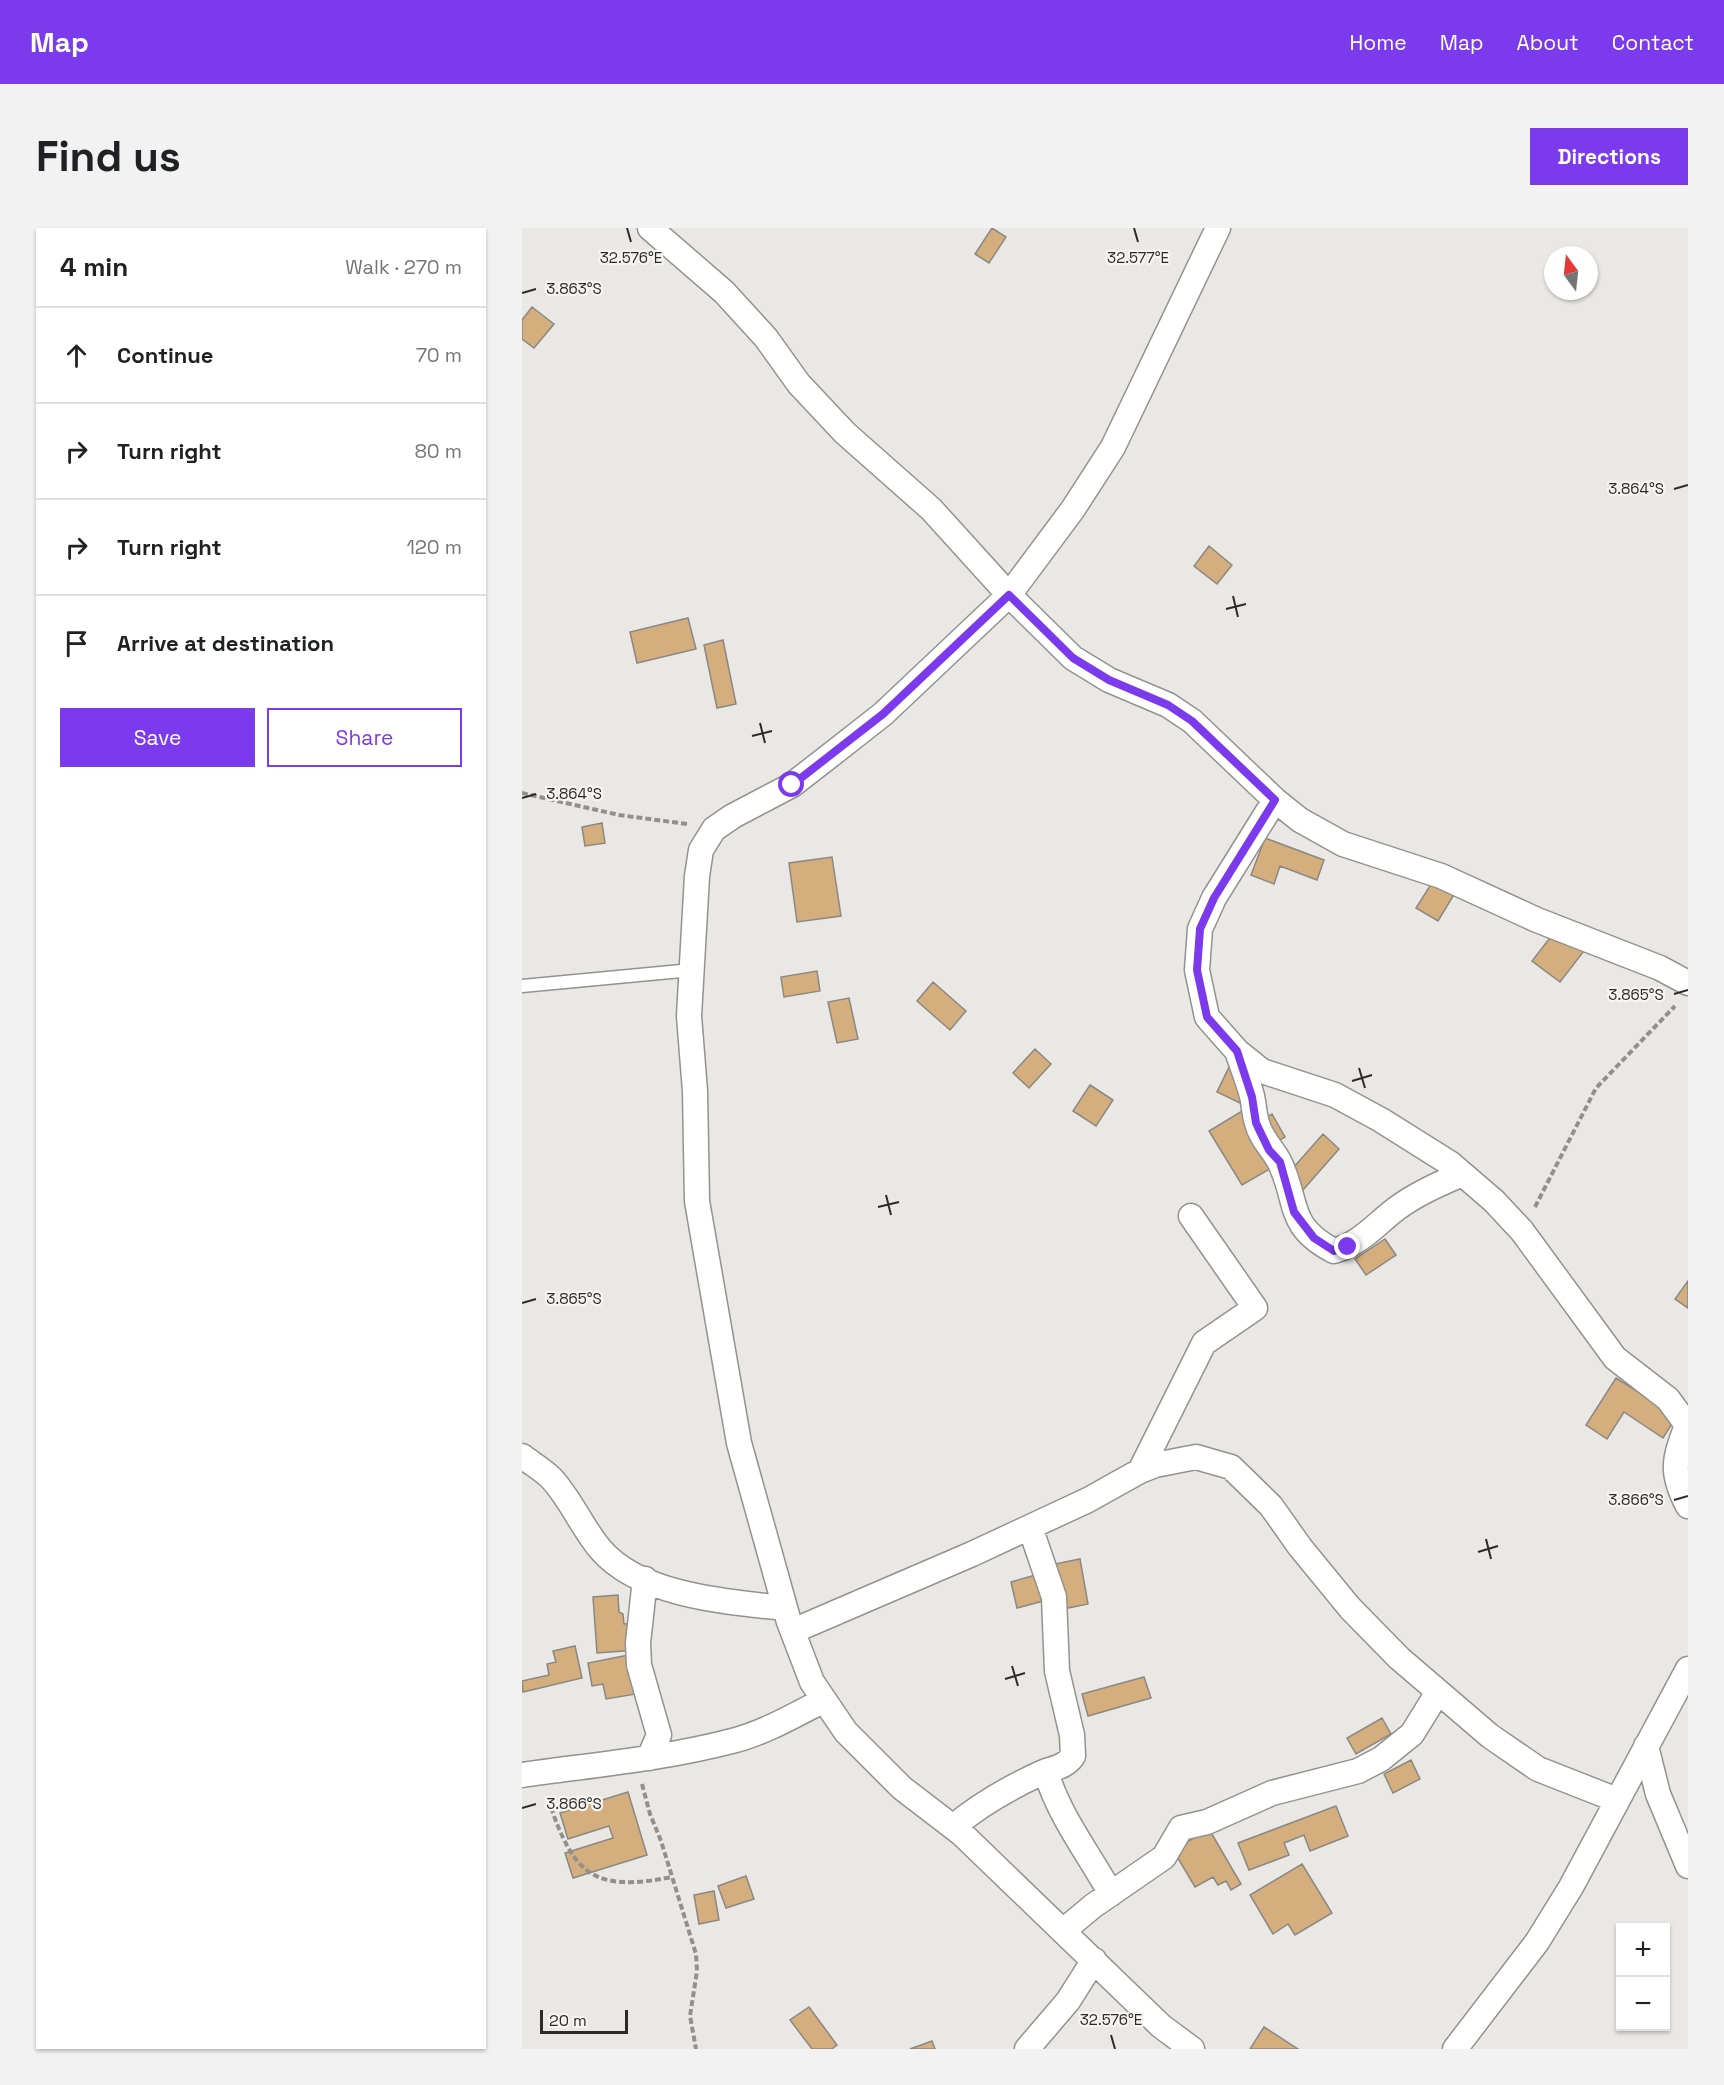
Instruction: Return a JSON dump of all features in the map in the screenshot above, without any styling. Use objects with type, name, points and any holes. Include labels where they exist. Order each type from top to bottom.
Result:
[{"type":"street","points":[[650,228],[724,292],[766,338],[799,384],[845,433],[932,509],[1009,595],[1073,658],[1109,680],[1168,705],[1192,721],[1275,800],[1300,820],[1343,844],[1441,876],[1537,920],[1660,968],[1684,992]]},
{"type":"street","points":[[1192,2049],[1161,2026],[953,1827],[902,1788],[846,1732],[812,1682],[785,1608],[739,1443],[697,1200],[695,1091],[689,1016],[697,876],[701,850],[714,829],[733,816],[792,785],[883,714],[1009,595],[1073,509],[1113,447],[1218,228]]},
{"type":"street","points":[[1275,800],[1214,898],[1200,929],[1197,970],[1207,1017],[1237,1051],[1262,1071],[1335,1095],[1381,1120],[1462,1174],[1494,1201],[1522,1232],[1615,1358],[1668,1399],[1687,1425],[1676,1452],[1675,1482],[1688,1506]]},
{"type":"street","points":[[1237,1051],[1252,1097],[1256,1123],[1269,1150],[1280,1162],[1294,1212],[1304,1228],[1326,1247],[1334,1251],[1356,1243],[1408,1201],[1427,1189],[1462,1174]]},
{"type":"street","points":[[1140,1471],[1204,1343],[1255,1308],[1191,1216]]},
{"type":"street","points":[[522,1456],[551,1478],[603,1552],[618,1566],[663,1587],[722,1601],[785,1608]]},
{"type":"street","points":[[793,1631],[1030,1527],[1088,1500],[1140,1471],[1155,1465],[1196,1457],[1231,1467],[1271,1506],[1300,1547],[1350,1608],[1399,1658],[1490,1736],[1538,1769],[1617,1800]]},
{"type":"street","points":[[953,1827],[977,1807],[1068,1763],[1074,1749],[1057,1671],[1054,1597],[1030,1527]]},
{"type":"street","points":[[643,1759],[659,1735],[639,1665],[638,1643],[645,1579]]},
{"type":"street","points":[[1455,2049],[1537,1942],[1571,1887],[1688,1669]]},
{"type":"street","points":[[1064,1931],[1093,1906],[1164,1857],[1181,1828],[1207,1821],[1272,1794],[1358,1770],[1381,1759],[1412,1734],[1438,1692]]},
{"type":"street","points":[[531,1774],[643,1759],[732,1741],[758,1732],[824,1700]]},
{"type":"street","points":[[1646,1746],[1658,1794],[1688,1866]]},
{"type":"street","points":[[1046,1772],[1051,1789],[1069,1823],[1111,1894]]},
{"type":"street","points":[[1027,2049],[1068,2001],[1094,1960]]},
{"type":"lane","points":[[522,986],[692,970]]},
{"type":"path","points":[[522,793],[619,815],[714,829]]},
{"type":"path","points":[[1522,1232],[1596,1088],[1684,992]]},
{"type":"path","points":[[643,1759],[650,1814],[696,1954],[697,1971],[690,2016],[696,2049]]},
{"type":"path","points":[[531,1774],[575,1862],[587,1872],[611,1882],[641,1883],[672,1877]]},
{"type":"building","points":[[992,228],[1006,237],[989,263],[975,254]]},
{"type":"building","points":[[532,307],[554,324],[534,348],[522,339],[522,320]]},
{"type":"building","points":[[1209,546],[1232,565],[1217,584],[1194,566]]},
{"type":"building","points":[[688,618],[696,649],[637,663],[630,632]]},
{"type":"building","points":[[723,640],[736,704],[717,708],[704,645]]},
{"type":"building","points":[[602,823],[605,843],[585,846],[582,827]]},
{"type":"building","points":[[1265,838],[1324,860],[1317,880],[1280,866],[1274,884],[1251,875]]},
{"type":"building","points":[[832,857],[841,916],[797,922],[789,863]]},
{"type":"building","points":[[1440,870],[1461,883],[1438,921],[1416,908]]},
{"type":"building","points":[[1556,930],[1584,951],[1560,982],[1532,961]]},
{"type":"building","points":[[817,971],[820,991],[784,997],[781,977]]},
{"type":"building","points":[[933,982],[966,1011],[950,1030],[917,1001]]},
{"type":"building","points":[[849,998],[858,1039],[837,1043],[828,1002]]},
{"type":"building","points":[[1035,1049],[1051,1064],[1029,1088],[1013,1073]]},
{"type":"building","points":[[1232,1061],[1246,1090],[1240,1103],[1217,1092]]},
{"type":"building","points":[[1090,1085],[1113,1100],[1096,1126],[1073,1111]]},
{"type":"building","points":[[1247,1108],[1256,1123],[1272,1114],[1285,1137],[1270,1146],[1280,1163],[1242,1185],[1209,1131]]},
{"type":"building","points":[[1323,1134],[1339,1149],[1303,1190],[1286,1176]]},
{"type":"building","points":[[1385,1239],[1396,1255],[1366,1275],[1355,1259]]},
{"type":"building","points":[[1688,1281],[1688,1308],[1675,1299]]},
{"type":"building","points":[[1616,1378],[1677,1416],[1663,1438],[1624,1412],[1607,1439],[1586,1425]]},
{"type":"building","points":[[1080,1559],[1088,1604],[1063,1609],[1055,1564]]},
{"type":"building","points":[[1043,1573],[1051,1599],[1017,1608],[1011,1582]]},
{"type":"building","points":[[618,1595],[619,1612],[623,1614],[624,1624],[635,1623],[637,1650],[597,1653],[593,1597]]},
{"type":"building","points":[[575,1646],[582,1678],[523,1692],[522,1681],[549,1675],[547,1664],[556,1662],[553,1651]]},
{"type":"building","points":[[634,1654],[642,1693],[606,1699],[603,1684],[592,1686],[588,1663]]},
{"type":"building","points":[[1144,1677],[1151,1698],[1088,1716],[1082,1694]]},
{"type":"building","points":[[1382,1718],[1391,1734],[1356,1754],[1347,1738]]},
{"type":"building","points":[[1411,1760],[1420,1779],[1393,1793],[1384,1774]]},
{"type":"building","points":[[628,1792],[647,1855],[573,1878],[565,1853],[613,1838],[609,1826],[568,1839],[560,1813]]},
{"type":"building","points":[[1336,1806],[1348,1836],[1310,1851],[1304,1835],[1284,1843],[1289,1855],[1249,1870],[1238,1843]]},
{"type":"building","points":[[1209,1829],[1241,1884],[1231,1890],[1226,1881],[1218,1885],[1213,1877],[1195,1887],[1173,1850]]},
{"type":"building","points":[[1302,1864],[1332,1913],[1295,1935],[1288,1924],[1273,1934],[1250,1895]]},
{"type":"building","points":[[746,1876],[754,1899],[726,1908],[718,1886]]},
{"type":"building","points":[[714,1891],[719,1920],[699,1924],[694,1895]]},
{"type":"building","points":[[809,2007],[837,2045],[832,2049],[812,2049],[790,2020]]},
{"type":"building","points":[[1264,2027],[1298,2049],[1250,2049]]},
{"type":"building","points":[[932,2041],[935,2049],[910,2049]]},
{"type":"route","points":[[792,785],[883,714],[1009,595],[1073,658],[1109,680],[1168,705],[1192,721],[1255,784],[1275,800],[1214,898],[1200,929],[1197,970],[1207,1017],[1237,1051],[1252,1097],[1256,1123],[1269,1150],[1280,1162],[1294,1212],[1304,1228],[1326,1247],[1334,1251],[1348,1247]]}]
